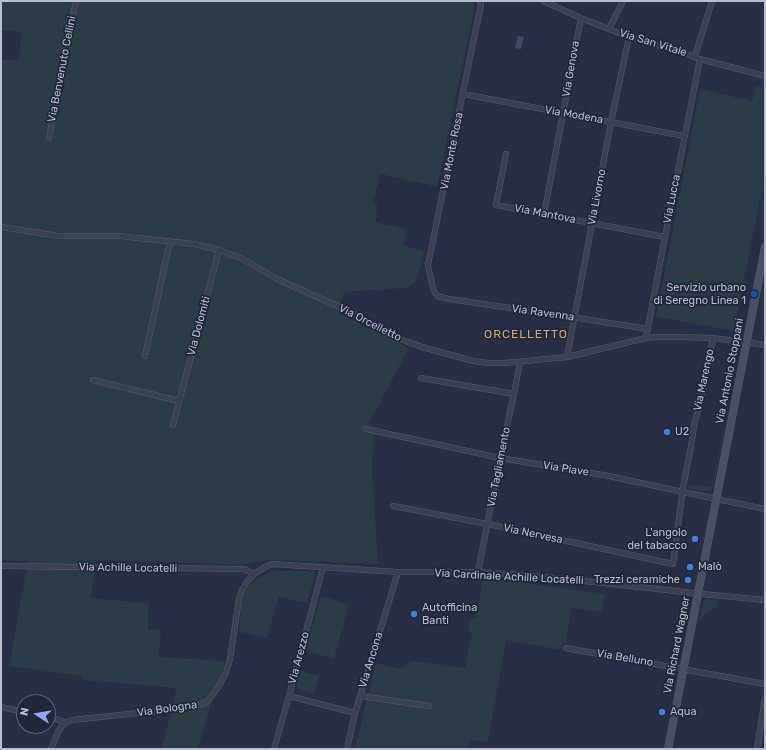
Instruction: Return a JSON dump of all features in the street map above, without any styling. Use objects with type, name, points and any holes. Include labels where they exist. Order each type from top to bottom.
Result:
[{"type":"street","name":"Via Benvenuto Cellini","points":[[49,138],[76,1]]},
{"type":"street","name":"Via San Vitale","points":[[544,1],[581,18],[629,37],[697,58],[765,76]]},
{"type":"street","points":[[609,29],[623,1]]},
{"type":"street","name":"Via Lucca","points":[[646,338],[697,58],[712,1]]},
{"type":"street","name":"Via Monte Rosa","points":[[437,296],[434,292],[428,265],[482,2]]},
{"type":"street","name":"Via Genova","points":[[544,214],[581,18]]},
{"type":"street","name":"Via Livorno","points":[[567,357],[611,122],[629,37]]},
{"type":"street","name":"Via Modena","points":[[463,94],[684,136]]},
{"type":"street","name":"Via Mantova","points":[[506,154],[496,205],[665,237]]},
{"type":"street","name":"Via Orcelletto","points":[[1,227],[59,236],[119,236],[170,241],[194,244],[219,250],[243,259],[277,279],[342,308],[400,339],[422,347],[473,361],[505,363],[567,357],[646,338],[713,338],[765,346]]},
{"type":"street","points":[[145,356],[170,241]]},
{"type":"street","name":"Via Antonio Stoppani","points":[[716,499],[765,247]]},
{"type":"street","name":"Via Dolomiti","points":[[173,425],[219,250]]},
{"type":"street","name":"Via Ravenna","points":[[437,296],[648,329]]},
{"type":"street","name":"Via Marengo","points":[[673,564],[694,427],[701,403],[713,338]]},
{"type":"street","name":"Via Tagliamento","points":[[478,572],[520,362]]},
{"type":"street","points":[[421,378],[514,394]]},
{"type":"street","points":[[93,380],[179,401]]},
{"type":"street","name":"Via Piave","points":[[366,429],[500,458],[609,476],[765,509]]},
{"type":"street","name":"Via Richard Wagner","points":[[668,749],[716,499]]},
{"type":"street","name":"Via Nervesa","points":[[393,506],[488,524],[673,564]]},
{"type":"street","name":"Via Cardinale Achille Locatelli","points":[[254,574],[272,564],[398,572],[478,572],[604,582],[698,594],[765,600]]},
{"type":"street","name":"Via Achille Locatelli","points":[[1,566],[244,569],[254,574]]},
{"type":"street","name":"Via Arezzo","points":[[274,749],[323,567]]},
{"type":"street","name":"Via Ancona","points":[[347,749],[355,713],[398,572]]},
{"type":"street","name":"Via Bologna","points":[[65,722],[195,707],[207,702],[217,689],[226,673],[230,659],[239,599],[242,590],[254,574]]},
{"type":"street","name":"Via Belluno","points":[[566,648],[765,684]]},
{"type":"street","points":[[289,696],[355,713]]},
{"type":"street","points":[[360,696],[429,706]]},
{"type":"street","points":[[757,749],[765,698]]},
{"type":"street","points":[[1,707],[16,710]]},
{"type":"street","points":[[51,749],[58,732],[65,722],[56,719]]},
{"type":"shaded area","points":[[1,1],[473,1],[473,16],[437,187],[381,174],[373,202],[378,204],[375,222],[405,229],[404,246],[424,251],[417,279],[413,284],[406,288],[344,292],[339,308],[341,314],[409,348],[369,423],[374,435],[372,465],[378,564],[271,560],[239,565],[96,560],[91,598],[149,603],[148,629],[161,630],[159,657],[225,661],[198,749],[161,749],[173,706],[176,688],[83,680],[83,676],[9,666],[28,561],[1,560],[1,59],[18,61],[22,32],[1,30]]},
{"type":"shaded area","points":[[756,86],[765,88],[765,175],[734,331],[656,317],[700,89],[752,101]]},
{"type":"shaded area","points":[[724,427],[713,488],[710,491],[705,490],[704,492],[689,488],[689,484],[712,486]]},
{"type":"shaded area","points":[[275,571],[313,571],[315,574],[307,603],[279,597],[267,638],[239,632],[241,605],[246,590],[259,577]]},
{"type":"shaded area","points":[[483,577],[605,594],[602,612],[571,608],[566,644],[562,643],[561,650],[506,640],[488,742],[470,740],[467,749],[355,749],[376,663],[400,669],[412,661],[465,668],[472,633],[468,632],[470,618],[476,619]]},
{"type":"shaded area","points":[[321,596],[349,604],[334,659],[305,651]]},
{"type":"shaded area","points":[[707,599],[717,600],[718,606],[705,614],[699,622],[703,602]]},
{"type":"shaded area","points":[[299,670],[319,676],[314,694],[298,689],[296,684]]},
{"type":"water","points":[[518,36],[524,37],[521,49],[515,48]]},
{"type":"place","name":"Servizio urbano di Seregno Linea 1","points":[[754,294]]},
{"type":"place","name":"U2","points":[[667,432]]},
{"type":"place","name":"L'angolo del tabacco","points":[[695,539]]},
{"type":"place","name":"Malò","points":[[690,567]]},
{"type":"place","name":"Trezzi ceramiche","points":[[688,580]]},
{"type":"place","name":"Autofficina Banti","points":[[414,614]]},
{"type":"place","name":"Aqua","points":[[662,712]]},
{"type":"district","name":"ORCELLETTO","points":[[526,335]]}]
